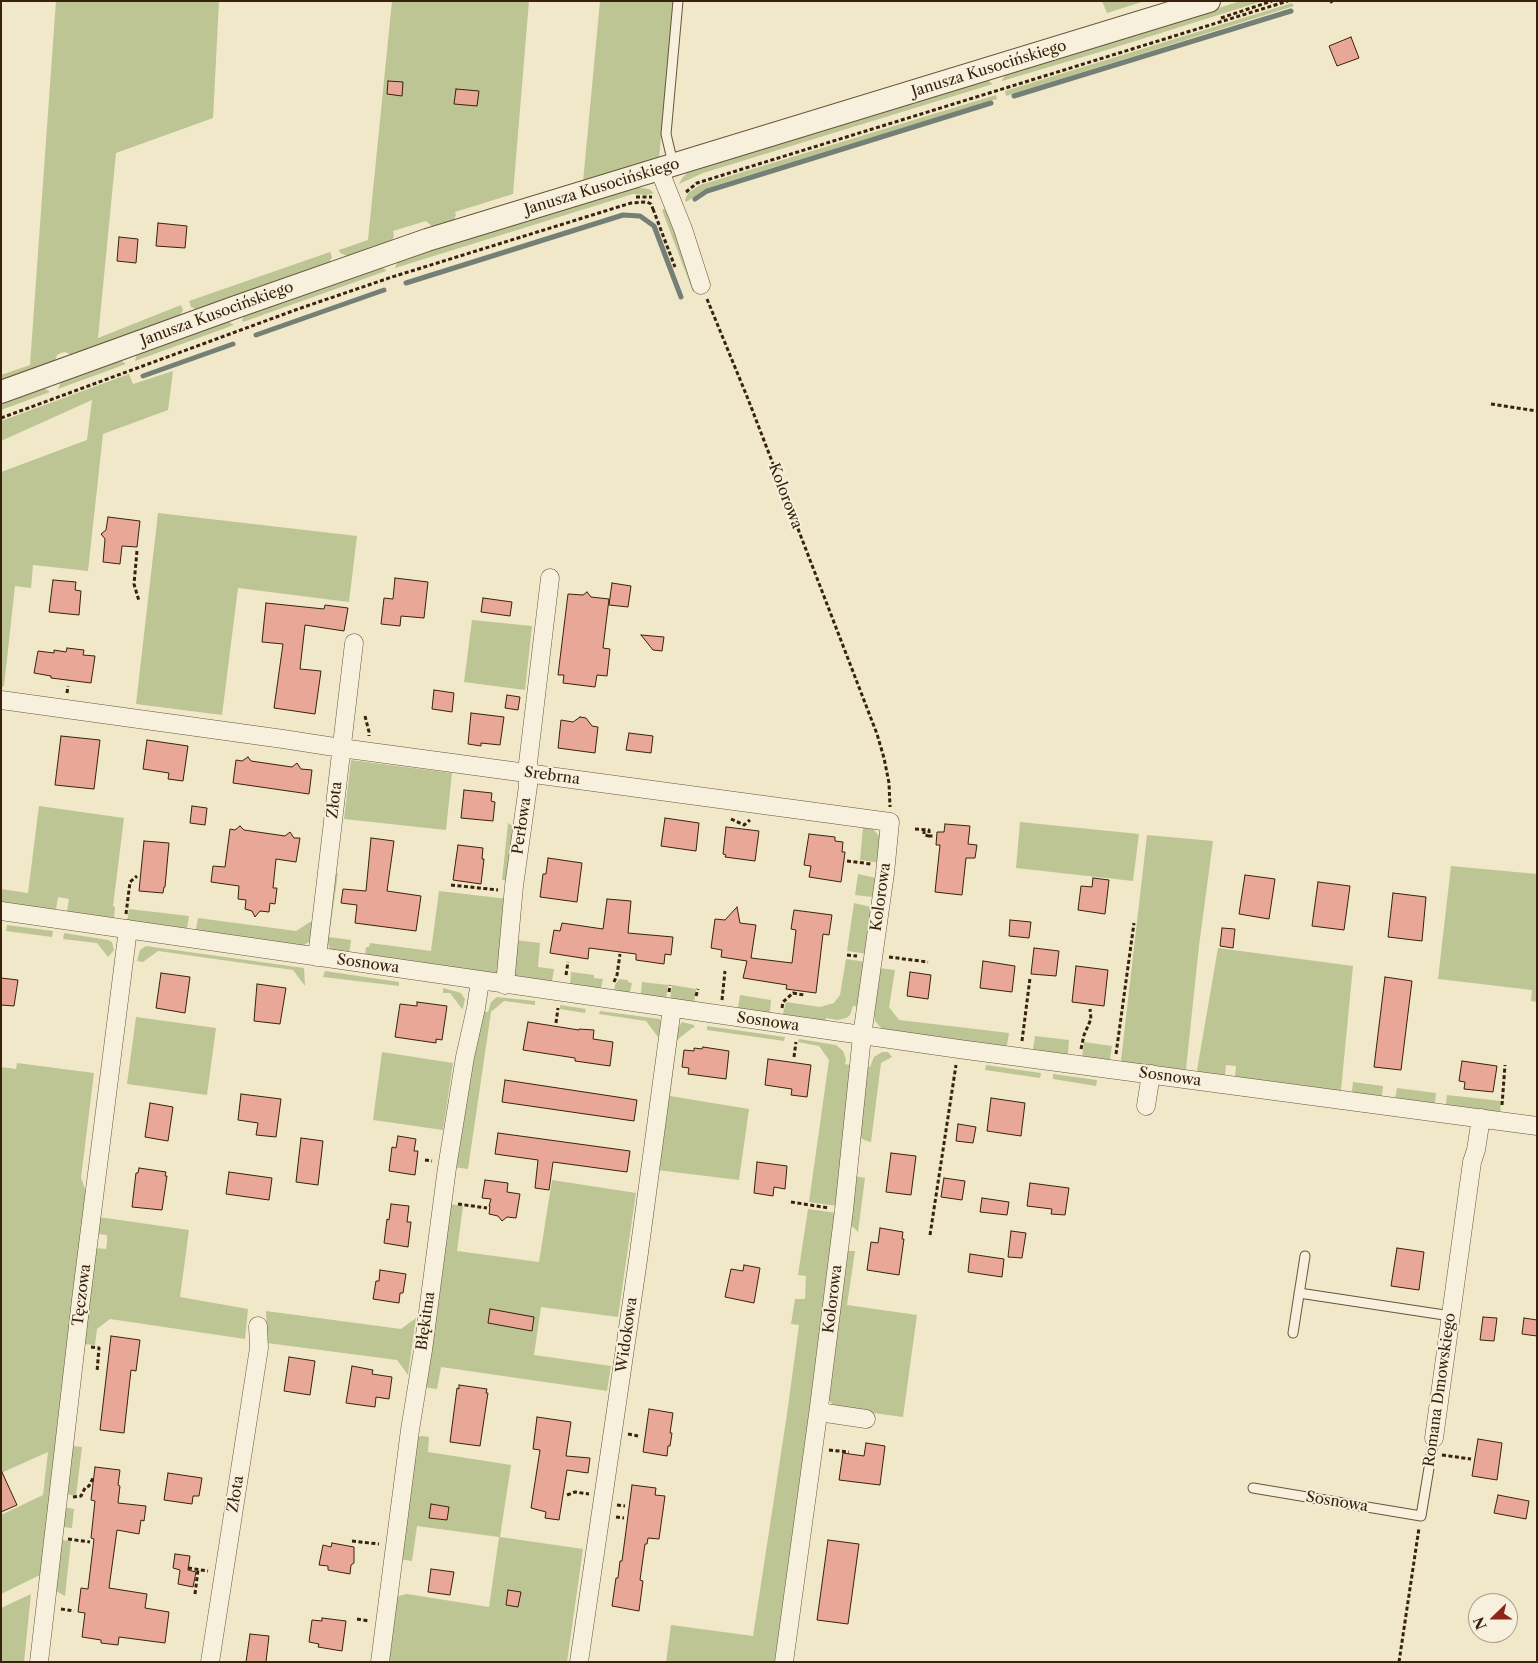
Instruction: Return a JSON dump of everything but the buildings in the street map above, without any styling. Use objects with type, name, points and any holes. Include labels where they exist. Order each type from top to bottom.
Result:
[{"type":"street","name":"Janusza Kusocińskiego","points":[[1,392],[216,313],[385,254],[1209,1]]},
{"type":"street","points":[[666,167],[670,196],[701,285]]},
{"type":"street","name":"Perłowa","points":[[505,985],[514,892],[528,786],[528,763],[550,578]]},
{"type":"street","name":"Złota","points":[[317,957],[354,643]]},
{"type":"street","name":"Srebrna","points":[[1,700],[890,822]]},
{"type":"street","name":"Kolorowa","points":[[784,1662],[844,1210],[862,1036],[886,866],[890,822]]},
{"type":"street","name":"Sosnowa","points":[[1,911],[862,1036],[1537,1126]]},
{"type":"street","name":"Tęczowa","points":[[39,1662],[126,929]]},
{"type":"street","name":"Błękitna","points":[[380,1662],[442,1202],[465,1057],[480,981]]},
{"type":"street","name":"Widokowa","points":[[579,1662],[638,1260],[672,1008]]},
{"type":"street","points":[[1146,1106],[1151,1074]]},
{"type":"street","name":"Romana Dmowskiego","points":[[1432,1446],[1472,1162],[1476,1150],[1480,1118]]},
{"type":"street","name":"Złota","points":[[210,1662],[259,1348],[258,1326]]},
{"type":"street","points":[[818,1412],[866,1419]]},
{"type":"lane","points":[[666,167],[666,134],[678,1]]},
{"type":"lane","points":[[1293,1333],[1305,1256]]},
{"type":"lane","points":[[1299,1293],[1451,1316]]},
{"type":"lane","name":"Romana Dmowskiego","points":[[1422,1516],[1432,1446]]},
{"type":"lane","name":"Sosnowa","points":[[1253,1488],[1422,1516]]},
{"type":"path","points":[[653,209],[696,178],[1272,1]]},
{"type":"path","points":[[631,198],[670,196],[698,182],[1288,1]]},
{"type":"path","points":[[1,418],[282,315],[402,274],[631,203],[647,202],[651,204],[676,268]]},
{"type":"path","points":[[132,365],[410,266]]},
{"type":"path","name":"Kolorowa","points":[[701,285],[748,399],[876,734],[884,758],[889,783],[890,822]]},
{"type":"path","points":[[38,399],[107,374]]},
{"type":"path","points":[[1491,404],[1537,411]]},
{"type":"path","points":[[137,551],[134,584],[139,601]]},
{"type":"path","points":[[915,829],[929,830],[929,836],[935,836]]},
{"type":"path","points":[[846,861],[886,866]]},
{"type":"path","points":[[126,929],[130,882],[137,876]]},
{"type":"path","points":[[451,885],[514,892]]},
{"type":"path","points":[[1114,1069],[1134,923]]},
{"type":"path","points":[[611,1000],[620,954]]},
{"type":"path","points":[[873,955],[928,962]]},
{"type":"path","points":[[720,1015],[725,970]]},
{"type":"path","points":[[1020,1057],[1030,978]]},
{"type":"path","points":[[779,1024],[783,1002],[793,993],[804,995]]},
{"type":"path","points":[[1079,1065],[1084,1035],[1091,1019],[1090,1009]]},
{"type":"path","points":[[930,1235],[958,1049]]},
{"type":"path","points":[[1501,1121],[1505,1065]]},
{"type":"path","points":[[442,1202],[487,1208]]},
{"type":"path","points":[[791,1202],[844,1210]]},
{"type":"path","points":[[1432,1446],[1471,1459]]},
{"type":"path","points":[[58,1495],[80,1497],[85,1488],[90,1488],[92,1478]]},
{"type":"path","points":[[1399,1662],[1422,1516]]},
{"type":"path","points":[[352,1541],[395,1546]]},
{"type":"path","points":[[188,1568],[195,1570],[195,1594]]},
{"type":"green space","points":[[56,1],[219,1],[213,118],[116,153],[98,338],[181,305],[183,310],[179,317],[72,355],[65,352],[61,353],[57,355],[55,361],[2,380],[1,375],[30,365]]},
{"type":"green space","points":[[392,1],[529,1],[513,194],[455,212],[456,215],[453,222],[434,228],[426,221],[393,231],[394,236],[391,242],[347,256],[340,253],[339,250],[368,240]]},
{"type":"green space","points":[[600,1],[673,1],[659,159],[583,182]]},
{"type":"green space","points":[[1102,1],[1145,1],[1107,13]]},
{"type":"green space","points":[[1241,1],[1263,1],[1002,81],[1006,74]]},
{"type":"green space","points":[[1292,3],[1294,6],[1006,96],[1005,91]]},
{"type":"green space","points":[[986,79],[993,84],[703,173],[679,184],[689,171]]},
{"type":"green space","points":[[996,95],[997,99],[726,182],[708,188],[686,202],[685,200],[688,193],[700,185]]},
{"type":"green space","points":[[634,187],[649,189],[654,193],[647,195],[633,194],[395,268],[398,260]]},
{"type":"green space","points":[[666,208],[697,290],[693,292],[662,210]]},
{"type":"green space","points":[[330,252],[332,257],[329,263],[198,310],[191,307],[189,301]]},
{"type":"green space","points":[[379,267],[386,271],[243,322],[242,320],[245,314]]},
{"type":"green space","points":[[226,320],[234,325],[135,361],[137,353]]},
{"type":"green space","points":[[120,360],[126,364],[58,389],[61,382]]},
{"type":"green space","points":[[173,371],[168,410],[103,434],[88,571],[33,565],[31,588],[15,586],[4,686],[1,688],[1,472],[87,440],[92,400],[1,441],[1,421],[129,374],[133,384]]},
{"type":"green space","points":[[44,388],[50,392],[1,410],[1,404]]},
{"type":"green space","points":[[158,513],[357,536],[349,602],[238,588],[222,715],[136,704]]},
{"type":"green space","points":[[472,620],[532,626],[525,690],[464,682]]},
{"type":"green space","points":[[351,760],[452,773],[446,830],[344,819]]},
{"type":"green space","points":[[39,806],[124,818],[113,906],[115,907],[114,918],[111,920],[69,913],[67,911],[69,899],[58,897],[56,909],[53,912],[1,904],[1,889],[28,893]]},
{"type":"green space","points":[[1020,822],[1139,834],[1133,881],[1016,868]]},
{"type":"green space","points":[[508,823],[516,828],[511,881],[502,880]]},
{"type":"green space","points":[[863,827],[872,828],[883,844],[881,863],[860,860]]},
{"type":"green space","points":[[1147,835],[1213,841],[1199,946],[1186,1069],[1183,1072],[1123,1063],[1121,1060]]},
{"type":"green space","points":[[1451,866],[1537,874],[1537,1002],[1531,1001],[1532,990],[1438,979]]},
{"type":"green space","points":[[338,873],[329,937],[351,940],[349,954],[330,949],[327,942],[333,875]]},
{"type":"green space","points":[[858,874],[876,878],[875,895],[872,897],[855,895]]},
{"type":"green space","points":[[439,891],[508,899],[499,976],[365,956],[366,947],[369,947],[370,943],[431,951]]},
{"type":"green space","points":[[854,903],[871,907],[873,910],[867,954],[847,951]]},
{"type":"green space","points":[[129,909],[189,916],[187,928],[184,930],[127,922]]},
{"type":"green space","points":[[198,918],[296,931],[310,922],[315,924],[310,941],[303,946],[198,932],[196,929]]},
{"type":"green space","points":[[7,925],[53,931],[52,937],[6,931]]},
{"type":"green space","points":[[64,933],[108,940],[112,942],[114,950],[108,957],[97,943],[63,939]]},
{"type":"green space","points":[[515,940],[540,943],[538,967],[554,969],[550,983],[514,978]]},
{"type":"green space","points":[[146,946],[304,968],[305,986],[293,970],[158,951],[143,962],[137,961],[140,950]]},
{"type":"green space","points":[[1218,948],[1353,966],[1341,1090],[1337,1092],[1236,1079],[1236,1066],[1226,1065],[1225,1075],[1221,1077],[1200,1074],[1197,1070]]},
{"type":"green space","points":[[846,959],[866,962],[859,1007],[853,1006],[850,1015],[846,1018],[838,1020],[826,1018],[825,1023],[782,1017],[786,1002],[820,1007],[834,1003],[840,995]]},
{"type":"green space","points":[[879,968],[895,970],[889,1007],[899,1020],[1009,1033],[1007,1045],[1004,1048],[885,1031],[875,1021],[874,1013]]},
{"type":"green space","points":[[325,971],[399,982],[399,986],[323,977]]},
{"type":"green space","points":[[571,972],[594,975],[594,978],[603,979],[601,988],[598,990],[570,986]]},
{"type":"green space","points":[[619,979],[628,980],[628,982],[632,983],[628,994],[614,992],[615,985]]},
{"type":"green space","points":[[642,982],[668,985],[666,1000],[643,997],[641,993]]},
{"type":"green space","points":[[672,985],[696,989],[694,1004],[670,1001]]},
{"type":"green space","points":[[443,988],[461,993],[465,999],[462,1009],[450,993],[443,993]]},
{"type":"green space","points":[[740,995],[771,1000],[770,1012],[766,1015],[740,1011],[738,1008]]},
{"type":"green space","points":[[497,997],[535,1001],[535,1005],[504,1001],[491,1012],[468,1169],[453,1167],[469,1069],[483,1011],[488,1012],[491,1002]]},
{"type":"green space","points":[[560,1005],[586,1009],[585,1013],[560,1009]]},
{"type":"green space","points":[[600,1011],[660,1019],[661,1031],[658,1037],[646,1021],[599,1014]]},
{"type":"green space","points":[[136,1017],[216,1028],[207,1095],[127,1084]]},
{"type":"green space","points":[[682,1022],[694,1025],[694,1028],[677,1040],[670,1096],[749,1109],[739,1180],[657,1170],[678,1028]]},
{"type":"green space","points":[[707,1026],[785,1037],[784,1041],[707,1030]]},
{"type":"green space","points":[[1035,1036],[1069,1040],[1068,1053],[1065,1056],[1035,1052],[1033,1049]]},
{"type":"green space","points":[[799,1039],[836,1045],[843,1051],[846,1059],[845,1064],[850,1065],[837,1206],[809,1202],[829,1060],[819,1046],[798,1042]]},
{"type":"green space","points":[[1084,1042],[1112,1046],[1110,1059],[1107,1061],[1082,1058]]},
{"type":"green space","points":[[382,1052],[453,1063],[443,1130],[373,1120]]},
{"type":"green space","points":[[882,1052],[888,1052],[892,1057],[881,1063],[871,1142],[858,1136],[866,1066],[870,1067],[874,1057]]},
{"type":"green space","points":[[17,1063],[94,1073],[81,1178],[87,1194],[44,1573],[1,1594],[1,1515],[43,1495],[48,1452],[1,1473],[1,1067],[16,1069]]},
{"type":"green space","points":[[986,1065],[1041,1073],[1040,1078],[985,1070]]},
{"type":"green space","points":[[1053,1074],[1097,1080],[1096,1086],[1053,1079]]},
{"type":"green space","points":[[1353,1082],[1383,1086],[1382,1095],[1379,1098],[1354,1094],[1352,1091]]},
{"type":"green space","points":[[1397,1088],[1436,1093],[1435,1103],[1432,1105],[1395,1099]]},
{"type":"green space","points":[[1447,1095],[1501,1101],[1500,1114],[1448,1106],[1446,1104]]},
{"type":"green space","points":[[855,1176],[865,1178],[858,1232],[850,1224]]},
{"type":"green space","points":[[552,1180],[636,1193],[618,1317],[541,1307],[534,1355],[611,1366],[607,1391],[441,1367],[437,1389],[423,1385],[449,1204],[463,1206],[457,1251],[539,1262]]},
{"type":"green space","points":[[808,1209],[837,1213],[777,1662],[666,1662],[671,1625],[753,1636],[799,1325],[791,1324],[795,1299],[805,1299],[806,1276],[798,1275]]},
{"type":"green space","points":[[99,1217],[189,1230],[180,1297],[248,1309],[245,1339],[110,1319],[97,1329],[95,1345],[83,1344],[96,1248],[106,1249],[107,1243],[107,1235],[97,1234]]},
{"type":"green space","points":[[846,1251],[855,1251],[847,1305],[917,1315],[903,1417],[836,1408],[828,1399]]},
{"type":"green space","points":[[266,1311],[401,1329],[416,1318],[408,1375],[397,1360],[267,1343]]},
{"type":"green space","points":[[422,1436],[429,1437],[428,1452],[511,1465],[500,1537],[583,1549],[567,1662],[386,1662],[394,1597],[407,1594],[489,1607],[499,1537],[417,1526],[412,1561],[399,1559],[416,1438]]},
{"type":"green space","points":[[72,1446],[82,1447],[76,1496],[66,1494]]},
{"type":"green space","points":[[64,1507],[74,1509],[72,1528],[61,1527]]},
{"type":"green space","points":[[60,1540],[71,1541],[65,1596],[54,1590]]},
{"type":"green space","points":[[31,1594],[24,1662],[1,1662],[1,1608]]},
{"type":"waterway","points":[[1014,96],[1291,11]]},
{"type":"waterway","points":[[695,199],[707,191],[991,103]]},
{"type":"waterway","points":[[406,283],[623,215],[640,216],[654,226],[681,297]]},
{"type":"waterway","points":[[256,335],[384,290]]},
{"type":"waterway","points":[[143,376],[233,344]]}]
